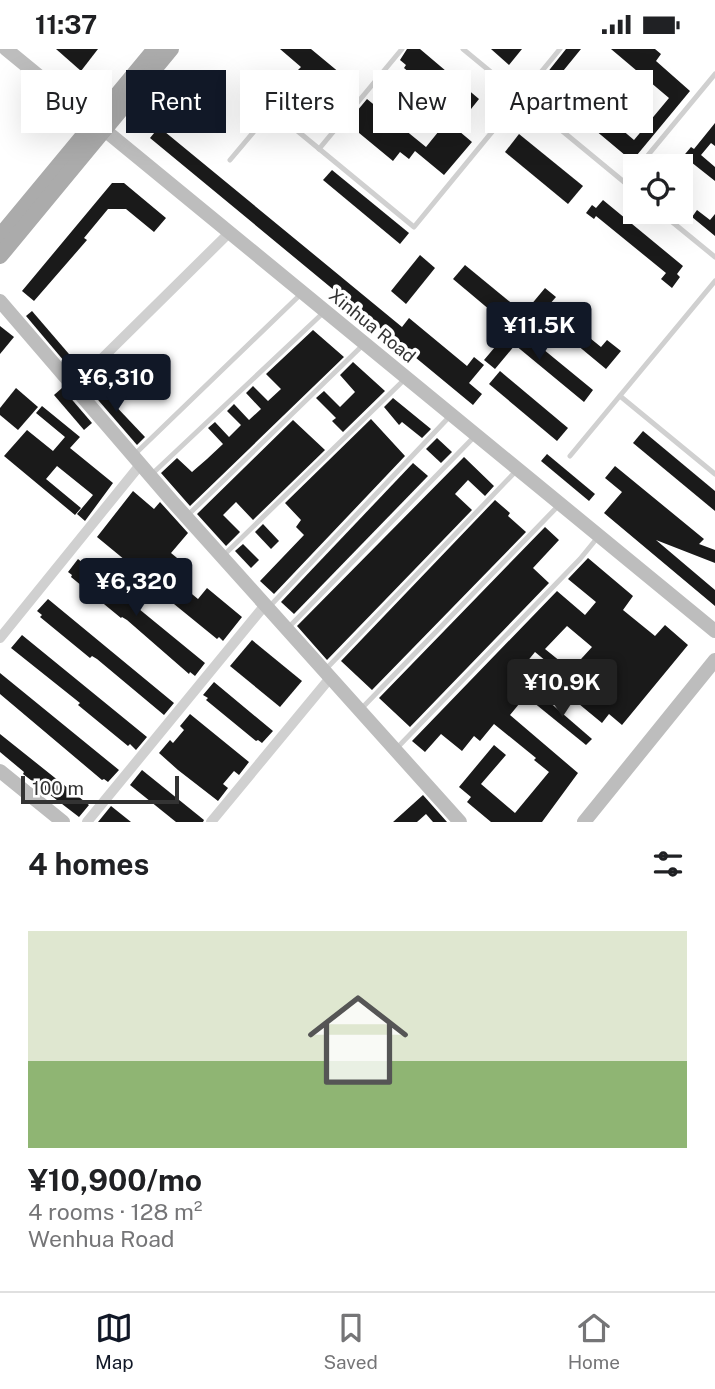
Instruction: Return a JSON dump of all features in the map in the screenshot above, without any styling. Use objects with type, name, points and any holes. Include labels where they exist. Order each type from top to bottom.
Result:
[{"type":"main road","name":"Xinhua Road","points":[[6,49],[31,70]]},
{"type":"main road","points":[[112,108],[155,49]]},
{"type":"main road","points":[[112,112],[171,49]]},
{"type":"main road","points":[[0,236],[93,133]]},
{"type":"main road","points":[[0,256],[94,133]]},
{"type":"main road","name":"Xinhua Road","points":[[108,133],[715,631]]},
{"type":"main road","points":[[0,300],[141,466],[460,822]]},
{"type":"main road","points":[[584,822],[715,660]]},
{"type":"main road","points":[[2,777],[62,822]]},
{"type":"street","points":[[74,386],[229,233]]},
{"type":"street","points":[[0,638],[141,466]]},
{"type":"street","points":[[88,822],[266,607]]},
{"type":"street","points":[[211,822],[327,674]]},
{"type":"lane","points":[[319,149],[402,49]]},
{"type":"lane","points":[[463,49],[488,70]]},
{"type":"lane","points":[[543,70],[560,49]]},
{"type":"lane","points":[[649,154],[715,74]]},
{"type":"lane","points":[[230,160],[272,110],[414,227],[491,133]]},
{"type":"lane","points":[[565,133],[623,181]]},
{"type":"lane","points":[[675,224],[715,257]]},
{"type":"lane","points":[[570,456],[715,281]]},
{"type":"lane","points":[[141,466],[302,293]]},
{"type":"lane","points":[[141,466],[324,312]]},
{"type":"lane","points":[[186,517],[364,344]]},
{"type":"lane","points":[[222,557],[405,378]]},
{"type":"lane","points":[[620,396],[715,474]]},
{"type":"lane","points":[[266,607],[451,415]]},
{"type":"lane","points":[[287,629],[476,436]]},
{"type":"lane","points":[[327,674],[517,469]]},
{"type":"lane","points":[[360,710],[560,504]]},
{"type":"lane","points":[[395,750],[580,559],[599,536]]},
{"type":"building","points":[[56,49],[98,49],[80,70]]},
{"type":"building","points":[[280,49],[311,49],[336,70],[298,70],[301,67]]},
{"type":"building","points":[[407,49],[420,49],[445,70],[406,70],[404,68],[406,65],[400,60]]},
{"type":"building","points":[[491,49],[522,49],[509,65]]},
{"type":"building","points":[[566,49],[581,49],[564,70],[549,70]]},
{"type":"building","points":[[611,49],[655,49],[661,54],[656,61],[690,91],[638,154],[624,154],[599,133],[626,133],[634,140],[640,133],[653,133],[653,117],[669,98],[653,84],[653,70],[636,70]]},
{"type":"building","points":[[471,92],[479,99],[471,109]]},
{"type":"building","points":[[367,99],[373,104],[373,133],[409,133],[426,147],[437,133],[461,133],[472,142],[444,175],[415,151],[409,159],[400,152],[393,161],[359,133],[359,109]]},
{"type":"building","points":[[715,123],[715,146],[711,143],[701,155],[715,167],[715,181],[693,164],[693,154],[685,154],[691,147],[694,149]]},
{"type":"building","points":[[154,133],[166,133],[402,327],[409,318],[467,366],[474,357],[484,365],[469,383],[482,394],[473,405],[150,138]]},
{"type":"building","points":[[519,134],[583,186],[568,204],[505,152]]},
{"type":"building","points":[[332,170],[409,233],[400,244],[323,180]]},
{"type":"building","points":[[112,183],[124,183],[166,218],[154,232],[126,209],[108,209],[84,238],[87,240],[34,301],[22,291]]},
{"type":"building","points":[[603,200],[623,216],[623,224],[632,224],[683,266],[677,274],[680,277],[672,288],[661,279],[666,273],[596,216],[594,219],[586,213],[592,205],[596,208]]},
{"type":"building","points":[[697,210],[710,220],[715,214],[715,236],[693,218]]},
{"type":"building","points":[[420,255],[435,268],[406,304],[391,291]]},
{"type":"building","points":[[465,265],[515,306],[503,321],[453,279]]},
{"type":"building","points":[[545,288],[556,297],[549,305],[601,347],[607,340],[621,351],[606,369],[530,306]]},
{"type":"building","points":[[32,311],[81,368],[75,374],[26,316]]},
{"type":"building","points":[[0,326],[14,337],[0,354]]},
{"type":"building","points":[[511,328],[529,343],[532,340],[593,390],[584,402],[515,345],[495,369],[484,360]]},
{"type":"building","points":[[313,330],[344,357],[190,506],[161,473],[177,458],[192,472],[223,444],[208,428],[215,422],[229,437],[241,425],[227,411],[234,404],[249,420],[261,409],[246,393],[253,386],[268,401],[281,389],[266,374]]},
{"type":"building","points":[[353,362],[385,391],[343,432],[332,421],[336,418],[316,398],[324,391],[340,407],[355,392],[340,375]]},
{"type":"building","points":[[500,371],[568,428],[557,441],[489,384]]},
{"type":"building","points":[[91,380],[145,437],[137,445],[86,386]]},
{"type":"building","points":[[16,388],[38,407],[18,430],[0,415],[0,408]]},
{"type":"building","points":[[62,388],[92,423],[84,430],[54,395]]},
{"type":"building","points":[[393,398],[431,429],[422,438],[402,422],[399,425],[384,407]]},
{"type":"building","points":[[42,406],[80,437],[70,448],[113,483],[85,521],[77,514],[93,495],[57,466],[46,479],[81,508],[75,515],[4,456],[27,430],[53,451],[65,437],[36,413]]},
{"type":"building","points":[[371,419],[405,456],[274,594],[260,581],[304,535],[296,527],[301,520],[285,503]]},
{"type":"building","points":[[293,420],[325,450],[253,520],[236,502],[223,515],[240,532],[226,546],[197,514]]},
{"type":"building","points":[[643,431],[715,491],[715,511],[633,443]]},
{"type":"building","points":[[437,438],[452,452],[441,463],[426,449]]},
{"type":"building","points":[[547,454],[595,494],[589,501],[541,461]]},
{"type":"building","points":[[464,457],[494,486],[485,496],[468,480],[455,494],[472,510],[327,660],[297,626]]},
{"type":"building","points":[[413,463],[428,476],[294,614],[281,602]]},
{"type":"building","points":[[615,466],[704,539],[699,544],[715,550],[715,563],[656,540],[715,590],[715,606],[604,513],[622,492],[605,478]]},
{"type":"building","points":[[133,491],[154,509],[160,502],[188,533],[171,553],[188,567],[176,581],[198,599],[207,588],[242,617],[223,641],[174,604],[176,602],[97,537]]},
{"type":"building","points":[[495,500],[526,532],[372,690],[341,661]]},
{"type":"building","points":[[263,524],[279,541],[271,549],[255,532]]},
{"type":"building","points":[[545,527],[559,540],[533,568],[549,583],[410,727],[379,698]]},
{"type":"building","points":[[243,544],[259,560],[251,568],[235,551]]},
{"type":"building","points":[[588,558],[633,596],[623,610],[655,636],[665,625],[688,645],[622,725],[609,714],[602,723],[556,685],[564,676],[535,652],[513,679],[529,692],[510,715],[578,773],[542,822],[491,822],[467,802],[471,797],[459,787],[494,745],[506,755],[481,784],[515,813],[549,772],[534,760],[536,758],[494,724],[480,741],[474,736],[462,751],[441,734],[425,752],[412,741],[557,591],[585,615],[596,602],[568,579]],"holes":[[[567,626],[592,647],[571,670],[545,649]]]},
{"type":"building","points":[[78,559],[205,663],[195,676],[190,672],[189,674],[127,620],[71,577],[68,572]]},
{"type":"building","points":[[48,599],[174,703],[164,715],[97,659],[92,656],[90,658],[40,617],[42,615],[37,611]]},
{"type":"building","points":[[22,635],[147,737],[136,750],[11,648]]},
{"type":"building","points":[[252,640],[302,681],[280,707],[230,666]]},
{"type":"building","points":[[0,673],[119,770],[108,782],[102,780],[0,694]]},
{"type":"building","points":[[214,682],[273,731],[262,743],[206,700],[208,698],[203,695]]},
{"type":"building","points":[[540,694],[592,739],[586,745],[533,702]]},
{"type":"building","points":[[190,714],[249,762],[239,775],[234,771],[223,784],[228,788],[218,801],[159,753],[170,740],[173,743],[184,730],[180,726]]},
{"type":"building","points":[[0,734],[89,805],[79,817],[23,774],[24,772],[0,752]]},
{"type":"building","points":[[142,770],[204,820],[203,822],[176,822],[130,785]]},
{"type":"building","points":[[423,795],[447,822],[433,822],[426,814],[417,822],[393,822]]},
{"type":"building","points":[[111,806],[131,822],[98,822]]}]
